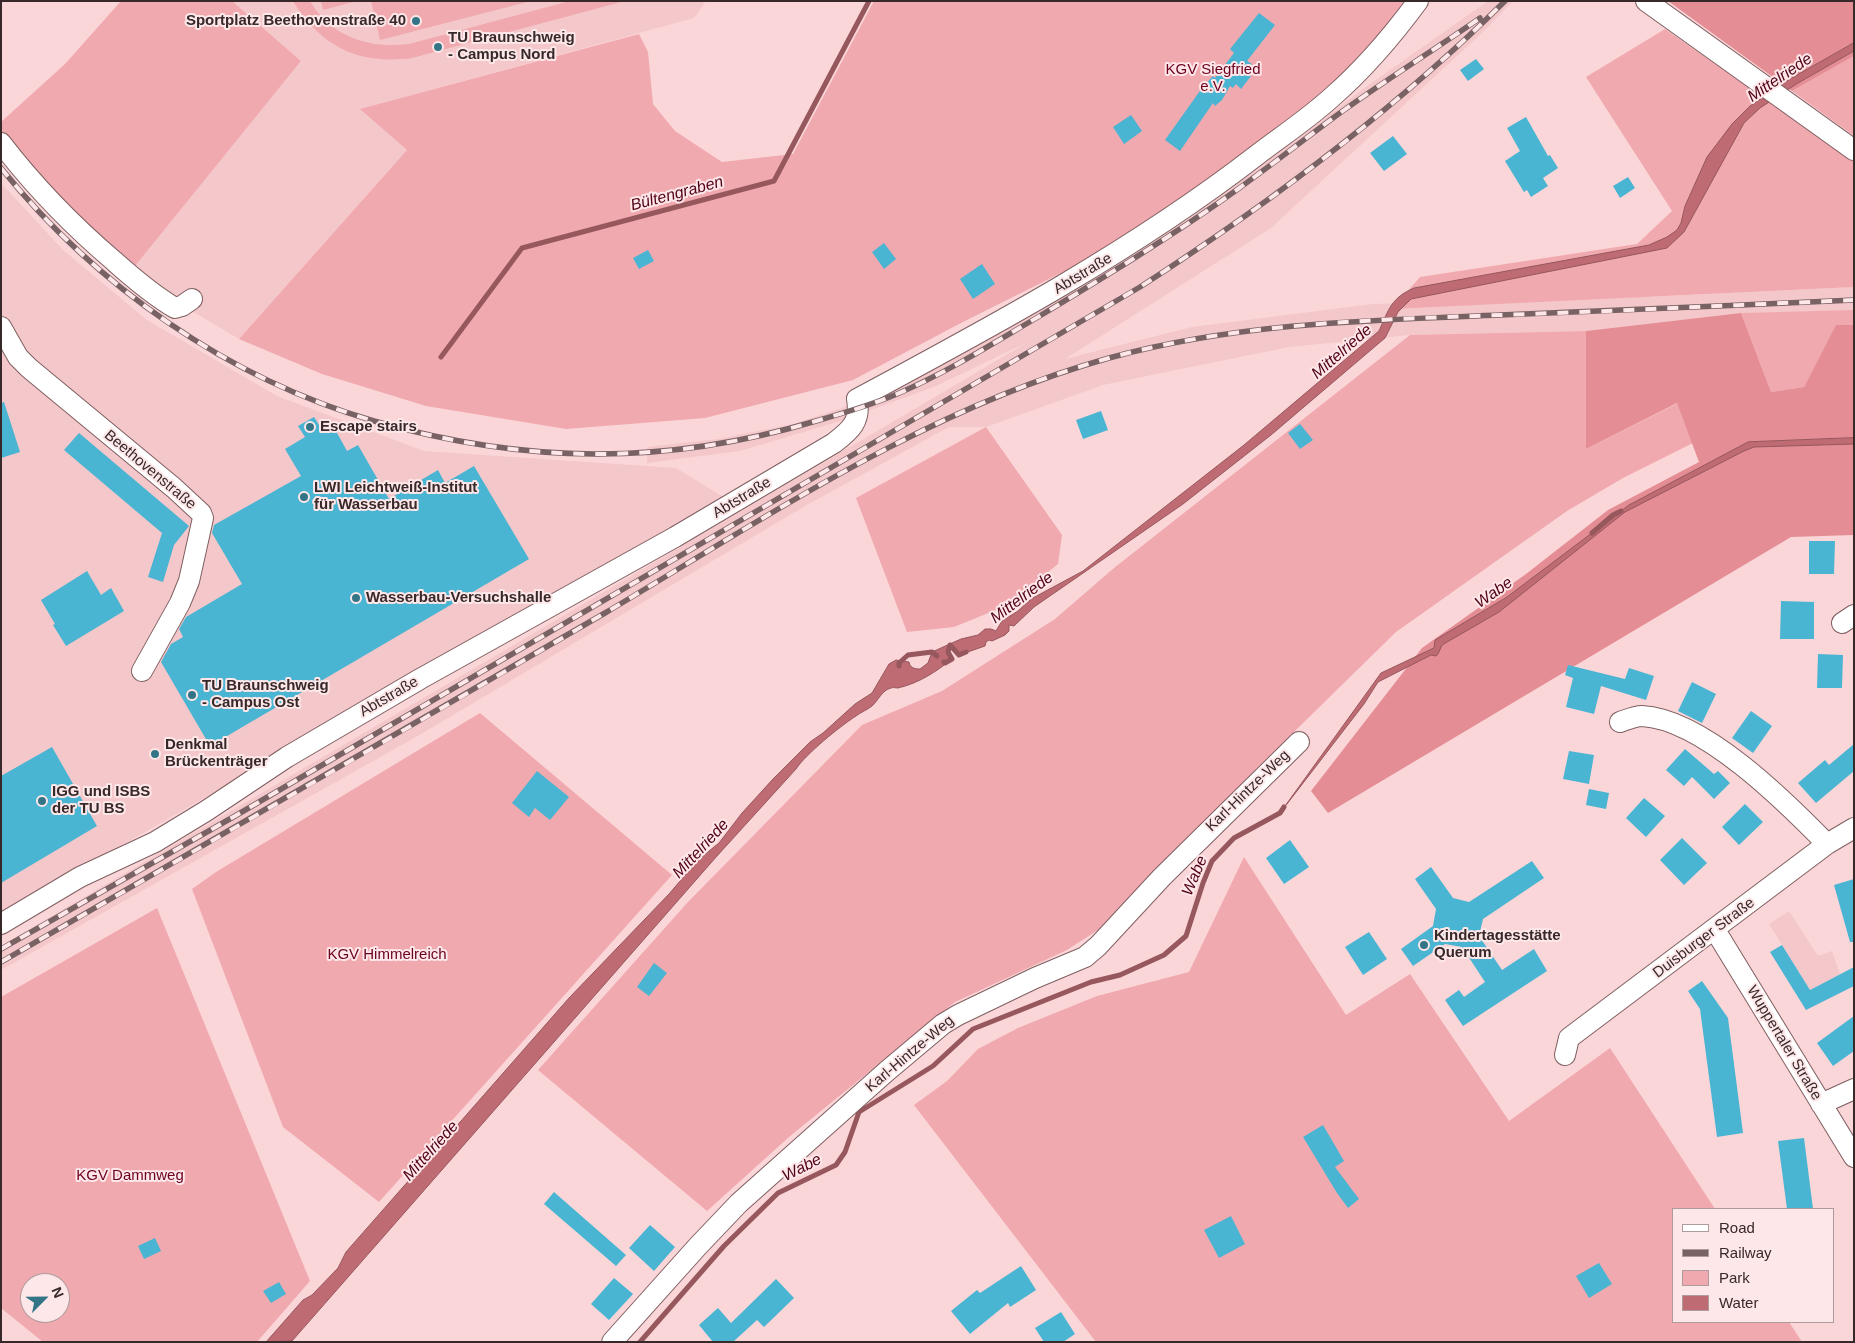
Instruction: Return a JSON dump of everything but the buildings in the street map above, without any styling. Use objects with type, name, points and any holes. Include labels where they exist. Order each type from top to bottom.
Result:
[{"type":"street","name":"Abtstraße","points":[[1,924],[80,878],[155,842],[206,812],[287,757],[387,698],[675,537],[834,443],[848,433],[853,425],[858,412],[856,399],[1070,282],[1218,186],[1331,99],[1353,78],[1402,23],[1418,1]]},
{"type":"street","points":[[1646,1],[1854,150]]},
{"type":"street","points":[[1,143],[60,211],[100,249],[139,282],[174,308],[182,306],[192,299]]},
{"type":"street","name":"Beethovenstraße","points":[[1,327],[18,357],[29,368],[174,488],[201,513],[203,518],[189,581],[180,603],[142,671]]},
{"type":"street","points":[[1620,722],[1640,716],[1669,722],[1693,732],[1753,774],[1789,805],[1828,844]]},
{"type":"street","name":"Karl-Hintze-Weg","points":[[612,1342],[739,1203],[887,1071],[943,1024],[958,1015],[1085,957],[1098,946],[1169,870],[1299,742]]},
{"type":"street","name":"Duisburger Straße","points":[[1565,1055],[1569,1038],[1828,844],[1854,828]]},
{"type":"street","name":"Wuppertaler Straße","points":[[1714,930],[1854,1158]]},
{"type":"street","points":[[1822,1104],[1854,1089]]},
{"type":"shaded area","points":[[232,1],[706,1],[694,18],[361,109],[407,150],[239,339],[131,271],[301,61]]},
{"type":"shaded area","points":[[1488,1],[1513,1],[1485,30],[1271,228],[1065,359],[1192,327],[1373,304],[1670,296],[1854,287],[1854,311],[1741,313],[1586,331],[1410,335],[1289,347],[1103,385],[986,427],[949,427],[805,506],[416,737],[1,970],[1,946],[1028,342],[936,386],[844,420],[740,451],[647,463],[647,447],[718,439],[793,424],[866,398],[1238,181],[1370,84]]},
{"type":"shaded area","points":[[1668,1],[1854,1],[1854,56],[1792,91]]},
{"type":"shaded area","name":"TU Braunschweig - Campus Ost","points":[[1,183],[63,250],[147,320],[277,396],[424,451],[676,468],[725,498],[1,915]]},
{"type":"shaded area","points":[[1741,313],[1771,392],[1804,387],[1836,325],[1854,325],[1854,535],[1791,537],[1328,813],[1311,791],[1422,648],[1526,574],[1608,510],[1699,462],[1677,403],[1586,449],[1586,331]]},
{"type":"shaded area","points":[[1789,911],[1818,956],[1832,951],[1840,974],[1810,990],[1769,924]]},
{"type":"green space","points":[[121,1],[232,1],[301,61],[131,271],[1,137],[1,122],[65,64]]},
{"type":"green space","points":[[293,1],[310,1],[329,24],[352,38],[366,42],[394,45],[409,44],[570,1],[625,1],[412,58],[375,59],[358,55],[329,41],[304,17]]},
{"type":"green space","points":[[321,1],[357,1],[323,10]]},
{"type":"green space","name":"Sportplatz Beethovenstraße 40","points":[[371,1],[531,1],[380,40]]},
{"type":"green space","name":"KGV Siegfried e.V.","points":[[874,1],[1404,1],[1364,55],[1310,103],[1194,193],[1097,255],[853,380],[705,418],[566,429],[426,406],[322,374],[239,339],[407,150],[360,109],[639,34],[648,52],[653,104],[675,131],[722,162],[793,154]]},
{"type":"green space","points":[[1665,29],[1854,161],[1854,287],[1392,309],[1420,277],[1637,244],[1672,211],[1586,77]]},
{"type":"green space","points":[[1854,56],[1854,136],[1792,91]]},
{"type":"green space","points":[[1854,310],[1854,325],[1836,326],[1804,387],[1771,392],[1741,313]]},
{"type":"green space","points":[[1586,331],[1586,449],[1678,403],[1693,443],[1623,478],[1567,511],[1396,632],[1250,775],[1101,928],[1067,950],[955,1002],[789,1137],[707,1211],[538,1070],[688,902],[862,725],[942,691],[1055,619],[1114,568],[1410,335]]},
{"type":"green space","points":[[986,427],[1062,535],[1058,564],[1008,605],[954,627],[907,632],[856,498]]},
{"type":"green space","name":"KGV Himmelreich","points":[[480,713],[672,875],[379,1202],[283,1127],[192,889],[216,872]]},
{"type":"green space","points":[[1244,857],[1346,1015],[1410,974],[1509,1121],[1610,1048],[1714,1208],[1672,1208],[1672,1323],[1790,1323],[1802,1342],[1096,1342],[914,1105],[947,1081],[978,1049],[1018,1028],[1097,996],[1189,972]]},
{"type":"green space","name":"KGV Dammweg","points":[[157,908],[310,1281],[257,1342],[43,1342],[1,1308],[1,997]]},
{"type":"water","points":[[1854,43],[1854,51],[1798,83],[1760,108],[1744,123],[1684,232],[1667,248],[1411,299],[1398,312],[1385,338],[1271,435],[1183,504],[1034,607],[1014,626],[1009,625],[1009,631],[1005,635],[992,641],[989,640],[985,646],[959,655],[950,646],[948,652],[952,659],[946,664],[913,683],[888,689],[872,706],[832,734],[807,756],[717,856],[292,1341],[266,1342],[303,1300],[312,1295],[338,1268],[346,1252],[569,998],[669,894],[698,860],[719,843],[742,813],[773,779],[810,742],[823,733],[855,704],[872,693],[889,664],[896,660],[909,662],[913,668],[920,669],[928,663],[932,652],[961,639],[978,635],[985,629],[996,631],[1002,621],[1018,611],[1031,599],[1083,571],[1244,445],[1379,331],[1385,316],[1395,300],[1406,292],[1414,288],[1649,245],[1667,237],[1677,230],[1681,223],[1685,206],[1707,157],[1732,124],[1750,106],[1785,82]]},
{"type":"water","points":[[1854,438],[1854,444],[1754,447],[1625,512],[1499,612],[1442,645],[1436,656],[1431,655],[1378,682],[1364,704],[1280,813],[1381,673],[1434,648],[1435,640],[1507,597],[1629,505],[1748,442]]},
{"type":"waterway","name":"Bültengraben","points":[[441,357],[522,248],[774,181],[869,1]]},
{"type":"waterway","name":"Wabe","points":[[1592,533],[1613,515],[1621,511]]},
{"type":"waterway","name":"Mittelriede","points":[[944,662],[952,659],[948,652],[950,645],[959,655],[966,652]]},
{"type":"waterway","name":"Mittelriede","points":[[899,666],[899,663],[908,655],[932,652],[937,656]]},
{"type":"waterway","name":"Wabe","points":[[640,1342],[724,1246],[778,1193],[836,1165],[845,1152],[859,1112],[933,1066],[973,1029],[1091,982],[1120,975],[1164,955],[1186,936],[1212,861],[1234,838],[1280,813],[1284,807]]},
{"type":"railway","points":[[1,949],[235,816],[1140,287],[1236,222],[1330,153],[1420,80],[1505,1]]},
{"type":"railway","points":[[1,168],[38,211],[79,251],[123,289],[169,323],[217,354],[268,380],[320,403],[374,421],[430,435],[486,445],[540,452],[595,454],[650,452],[704,446],[760,436],[877,402],[933,377],[1038,317],[1189,223],[1351,105],[1480,18]]},
{"type":"railway","points":[[1,962],[530,657],[849,469],[912,436],[976,406],[1041,380],[1109,358],[1157,346],[1254,330],[1303,325],[1402,319],[1854,300]]},
{"type":"place","name":"Sportplatz Beethovenstraße 40","points":[[416,21]]},
{"type":"place","name":"TU Braunschweig - Campus Nord","points":[[438,47]]},
{"type":"place","name":"Escape stairs","points":[[310,427]]},
{"type":"place","name":"LWI Leichtweiß-Institut für Wasserbau","points":[[304,497]]},
{"type":"place","name":"Wasserbau-Versuchshalle","points":[[356,598]]},
{"type":"place","name":"TU Braunschweig - Campus Ost","points":[[192,695]]},
{"type":"place","name":"Denkmal Brückenträger","points":[[155,754]]},
{"type":"place","name":"IGG und ISBS der TU BS","points":[[42,801]]},
{"type":"place","name":"Kindertagesstätte Querum","points":[[1424,945]]}]
